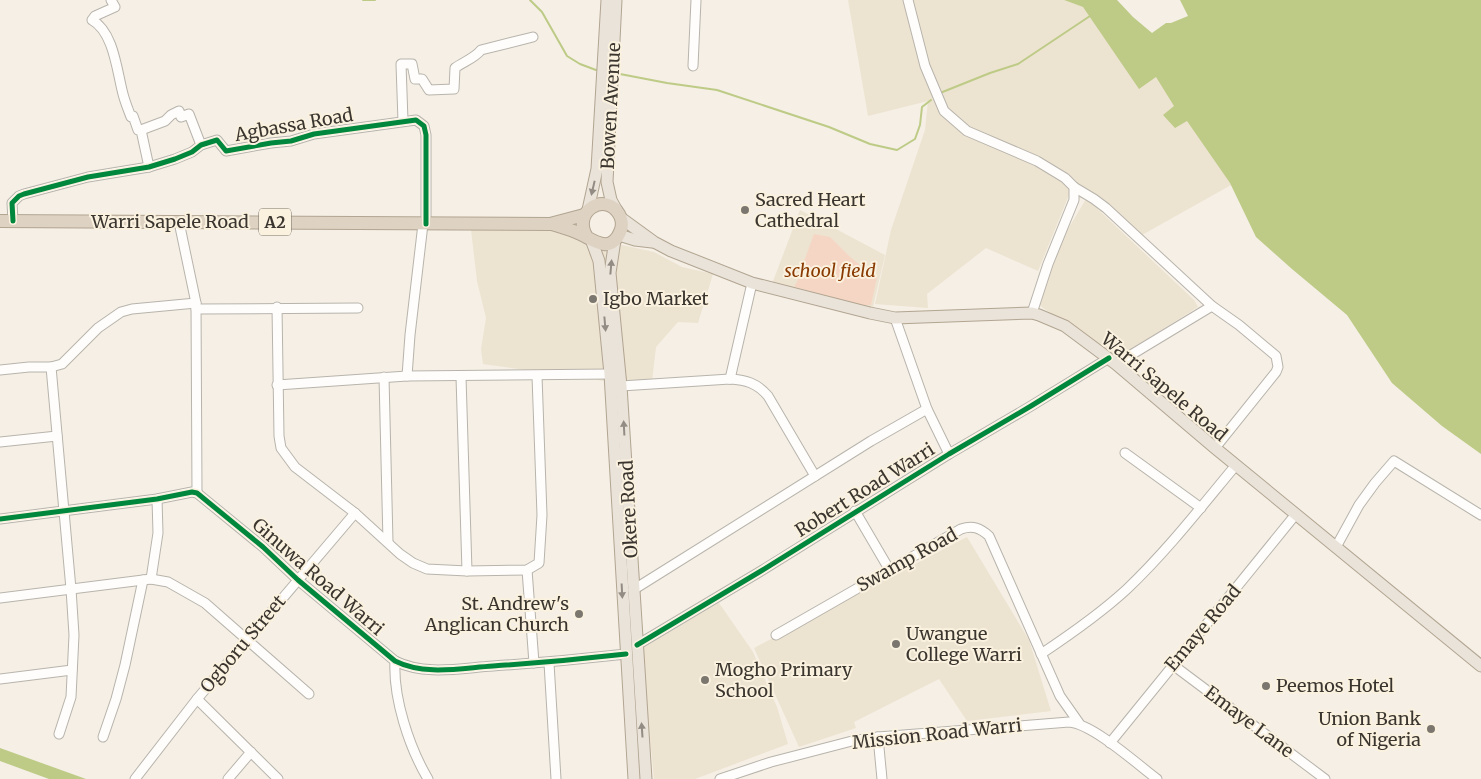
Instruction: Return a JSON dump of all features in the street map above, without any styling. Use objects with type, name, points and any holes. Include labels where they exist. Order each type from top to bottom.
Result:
[{"type":"highway","points":[[604,204],[611,206],[619,214],[622,227],[617,237],[604,244],[589,239],[582,227],[586,213],[593,206],[604,204]]},
{"type":"highway","name":"Warri Sapele Road","points":[[550,224],[586,213]]},
{"type":"highway","name":"Warri Sapele Road","points":[[0,221],[550,224],[570,229],[589,239]]},
{"type":"main road","name":"Bowen Avenue","points":[[586,213],[597,169],[607,0]]},
{"type":"main road","name":"Bowen Avenue","points":[[616,0],[607,182],[611,200],[619,214]]},
{"type":"main road","points":[[619,214],[654,242]]},
{"type":"main road","points":[[617,237],[654,242]]},
{"type":"main road","name":"Okere Road","points":[[617,237],[610,273],[622,386],[646,779]]},
{"type":"main road","name":"Okere Road","points":[[589,239],[600,261],[610,374],[634,779]]},
{"type":"main road","name":"Warri Sapele Road","points":[[654,242],[671,251],[752,283],[895,318],[1032,313],[1065,326],[1112,361],[1481,666]]},
{"type":"street","points":[[13,221],[12,203],[19,196],[88,177],[149,167],[192,152],[201,145],[189,114],[181,118],[179,111],[165,121],[138,130],[134,116],[131,117],[123,97],[108,38],[100,24],[92,20],[95,16],[115,7],[111,0]]},
{"type":"street","points":[[693,66],[696,0]]},
{"type":"street","points":[[908,0],[925,66],[944,111],[967,131],[1037,160],[1094,199],[1212,306],[1239,325],[1276,356],[1278,361],[1276,372],[1215,448]]},
{"type":"street","points":[[403,121],[401,64],[412,64],[415,80],[422,79],[429,90],[454,89],[455,68],[465,60],[477,56],[481,50],[533,37]]},
{"type":"street","name":"Agbassa Road","points":[[201,145],[217,140],[226,150],[291,141],[314,134],[416,120],[424,126],[426,135],[425,224]]},
{"type":"street","points":[[142,130],[149,167]]},
{"type":"street","points":[[1032,313],[1048,264],[1074,200],[1074,187]]},
{"type":"street","points":[[0,519],[157,499],[192,492],[197,493],[196,306],[179,222]]},
{"type":"street","points":[[407,376],[410,335],[425,224]]},
{"type":"street","points":[[730,379],[752,283]]},
{"type":"street","points":[[0,370],[51,367],[62,364],[98,328],[121,312],[132,309],[196,306],[358,308]]},
{"type":"street","name":"Robert Road Warri","points":[[637,645],[761,571],[949,454],[1031,406],[1212,306]]},
{"type":"street","points":[[277,308],[279,436],[281,448],[285,455],[295,467],[355,513],[400,554],[413,563],[427,569],[467,571],[527,570],[536,567],[541,560],[542,515],[537,376]]},
{"type":"street","points":[[895,318],[927,409],[949,454]]},
{"type":"street","points":[[51,367],[74,635],[71,697],[59,734]]},
{"type":"street","points":[[277,385],[407,376],[461,377],[610,374]]},
{"type":"street","points":[[384,377],[388,542]]},
{"type":"street","points":[[461,377],[467,571]]},
{"type":"street","points":[[622,386],[730,379],[753,383],[762,388],[768,396],[814,476]]},
{"type":"street","points":[[633,590],[870,441],[927,409]]},
{"type":"street","points":[[0,442],[57,436]]},
{"type":"street","points":[[1126,453],[1201,508]]},
{"type":"street","points":[[1336,547],[1359,505],[1375,482],[1394,461],[1481,515]]},
{"type":"street","points":[[1041,654],[1085,624],[1127,588],[1201,508],[1236,465]]},
{"type":"street","name":"Ginuwa Road Warri","points":[[197,493],[263,547],[298,580],[395,661],[406,667],[431,670],[534,664],[626,654]]},
{"type":"street","points":[[103,737],[116,699],[158,533],[157,499]]},
{"type":"street","points":[[855,511],[889,569]]},
{"type":"street","name":"Ogboru Street","points":[[135,779],[197,699],[355,513]]},
{"type":"street","name":"Emaye Road","points":[[1110,743],[1296,514]]},
{"type":"street","name":"Swamp Road","points":[[776,635],[961,529],[968,527],[980,529],[989,536],[995,548],[1041,654],[1074,723],[1110,743],[1157,779]]},
{"type":"street","points":[[527,570],[534,664]]},
{"type":"street","points":[[0,598],[159,579],[192,595],[205,604],[309,694]]},
{"type":"street","points":[[395,661],[394,673],[404,723],[416,758],[428,779]]},
{"type":"street","points":[[549,663],[556,779]]},
{"type":"street","name":"Emaye Lane","points":[[1173,665],[1325,779]]},
{"type":"street","points":[[0,679],[72,670]]},
{"type":"street","points":[[197,699],[278,779]]},
{"type":"street","name":"Mission Road Warri","points":[[720,779],[771,762],[878,736],[1074,723]]},
{"type":"street","points":[[878,736],[882,779]]},
{"type":"street","points":[[228,779],[251,752]]},
{"type":"shaded area","points":[[848,0],[1064,0],[1083,7],[1103,11],[1240,180],[1142,235],[1087,199],[1194,300],[1198,307],[1116,359],[1039,305],[1061,241],[1086,199],[1069,195],[1038,271],[986,248],[927,294],[928,308],[875,304],[891,230],[925,130],[928,101],[868,116]]},
{"type":"shaded area","points":[[1064,0],[1117,0],[1152,33],[1166,23],[1171,23],[1188,16],[1180,0],[1481,0],[1481,454],[1442,426],[1392,383],[1347,315],[1256,237],[1230,183],[1187,121],[1175,128],[1163,115],[1174,106],[1156,77],[1139,89],[1083,7]]},
{"type":"shaded area","points":[[800,210],[885,255],[872,311],[772,284]]},
{"type":"shaded area","name":"Igbo Market","points":[[479,226],[554,230],[654,252],[682,267],[713,274],[698,323],[678,322],[656,347],[652,381],[625,384],[483,364],[481,349],[486,318],[477,281],[471,230]]},
{"type":"shaded area","name":"Uwangue College Warri","points":[[967,537],[1029,640],[1051,711],[967,721],[939,679],[854,722],[856,728],[799,747],[754,648]]},
{"type":"shaded area","name":"Mogho Primary School","points":[[717,600],[753,652],[777,707],[788,744],[695,779],[654,779],[641,645]]},
{"type":"shaded area","points":[[0,748],[86,779],[49,779],[0,761]]},
{"type":"green space","name":"school field","points":[[814,234],[830,237],[849,256],[877,277],[871,305],[860,305],[795,287],[802,273],[802,267]]},
{"type":"waterway","points":[[363,0],[375,0]]},
{"type":"waterway","points":[[530,0],[542,12],[567,56],[580,64],[596,70]]},
{"type":"waterway","points":[[940,93],[1018,64],[1090,16]]},
{"type":"waterway","points":[[620,74],[717,90],[829,127],[870,144],[897,150],[915,139],[920,125],[922,107],[931,100]]},
{"type":"cycle path","points":[[13,221],[12,203],[24,194],[88,177],[149,167],[175,159],[192,152],[201,145],[217,140],[226,151],[291,141],[314,134],[416,120],[424,126],[426,135],[426,224]]},
{"type":"cycle path","points":[[637,645],[1109,358]]},
{"type":"cycle path","points":[[0,519],[157,499],[192,492],[197,493],[263,547],[298,580],[395,661],[407,666],[443,670],[626,654]]},
{"type":"place","name":"Sacred Heart Cathedral","points":[[745,210]]},
{"type":"place","name":"Igbo Market","points":[[593,299]]},
{"type":"place","name":"St. Andrew's Anglican Church","points":[[579,614]]},
{"type":"place","name":"Uwangue College Warri","points":[[896,644]]},
{"type":"place","name":"Mogho Primary School","points":[[705,680]]},
{"type":"place","name":"Peemos Hotel","points":[[1266,686]]},
{"type":"place","name":"Union Bank of Nigeria","points":[[1431,729]]}]
